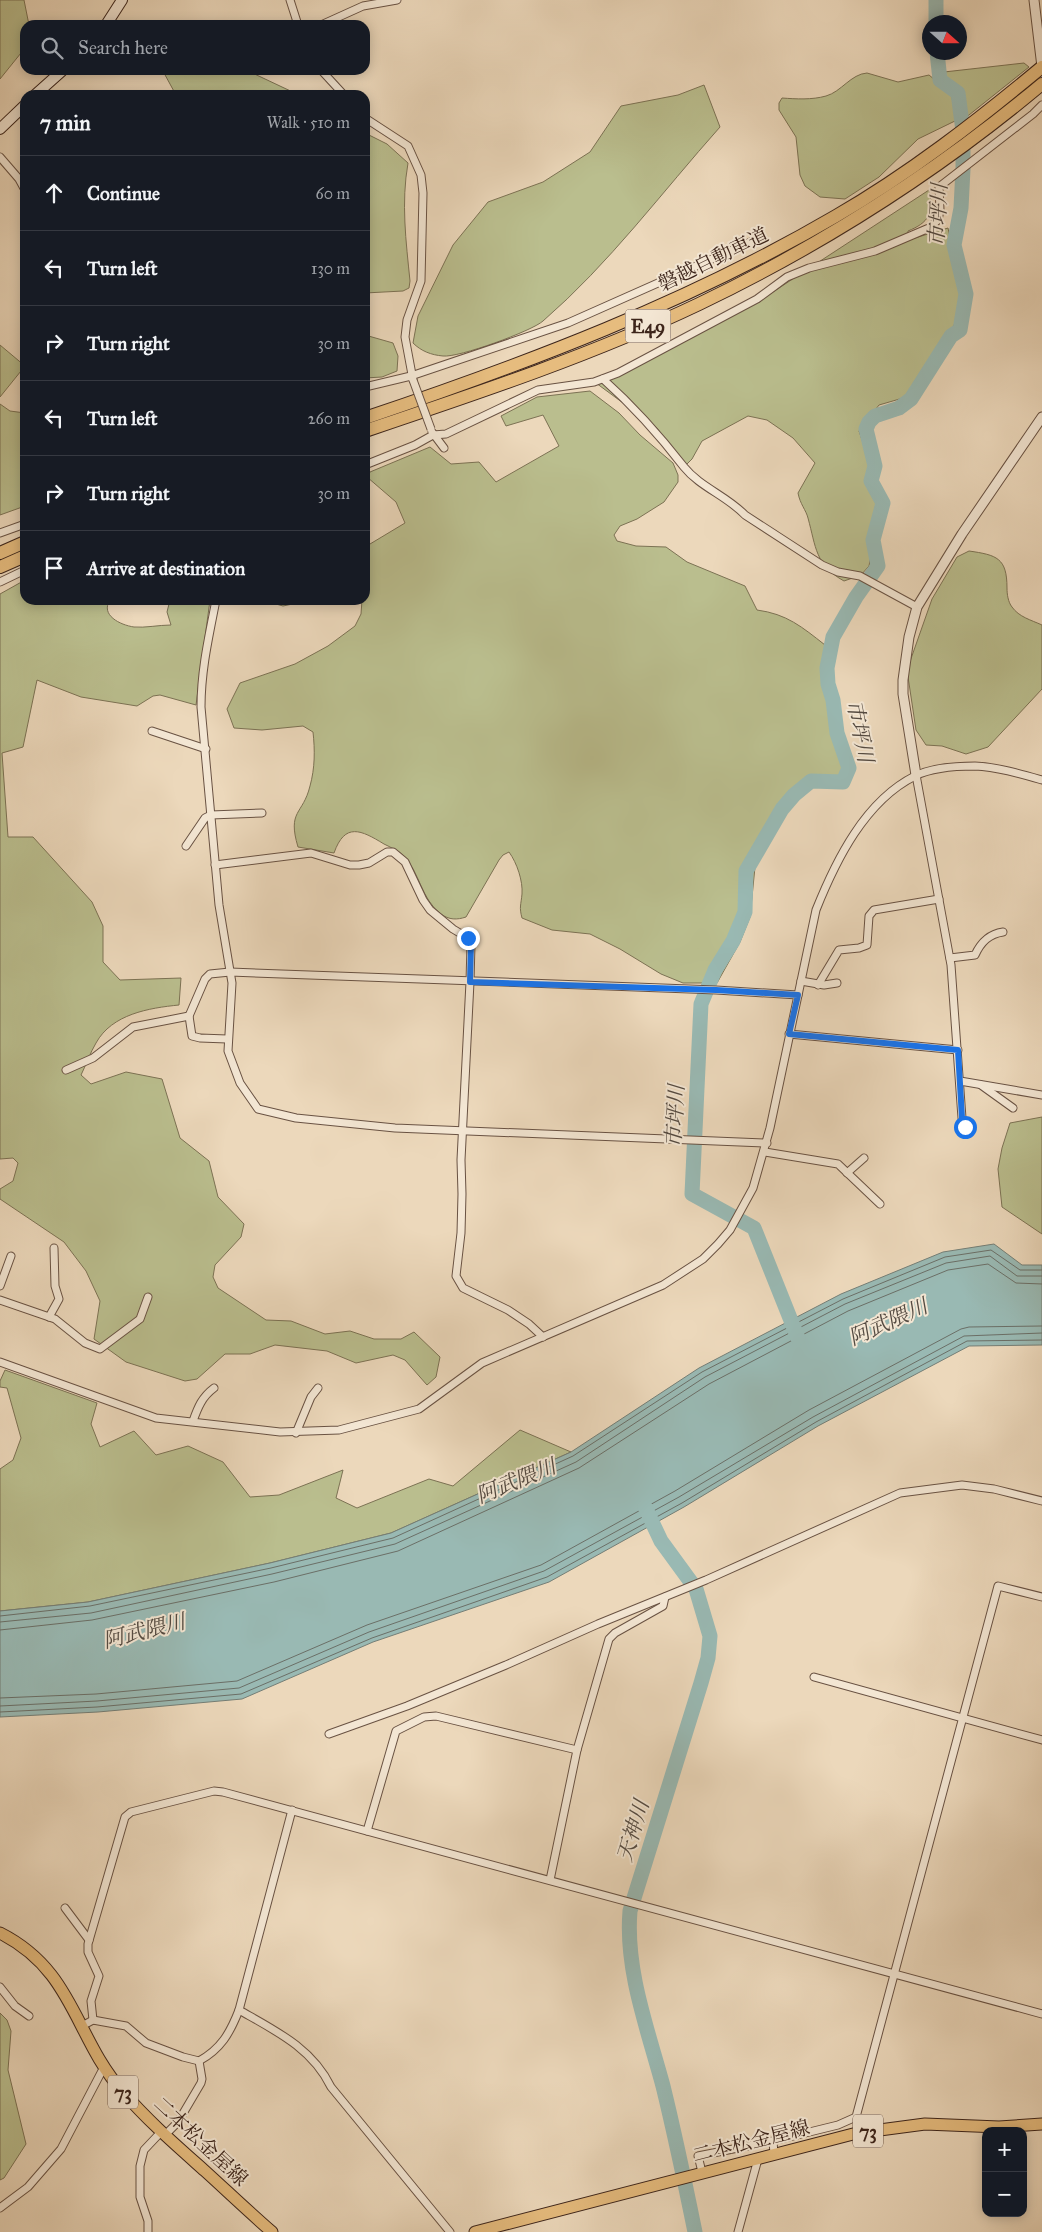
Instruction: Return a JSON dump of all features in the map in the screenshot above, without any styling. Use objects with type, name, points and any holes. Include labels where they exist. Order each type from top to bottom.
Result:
[{"type":"highway","name":"磐越自動車道","points":[[370,429],[559,363],[699,304],[776,264],[843,226],[908,177],[1042,67]]},
{"type":"highway","name":"磐越自動車道","points":[[370,416],[456,388],[550,352],[690,294],[768,254],[972,140],[1042,84]]},
{"type":"highway","points":[[0,553],[20,544]]},
{"type":"highway","points":[[0,567],[20,558]]},
{"type":"main road","points":[[109,20],[122,0]]},
{"type":"main road","points":[[41,90],[58,75]]},
{"type":"main road","points":[[0,129],[20,110]]},
{"type":"main road","name":"二本松金屋線","points":[[0,1933],[21,1945],[52,1974],[71,2002],[104,2067],[122,2091],[163,2134],[272,2232]]},
{"type":"main road","name":"二本松金屋線","points":[[475,2232],[701,2172],[858,2133],[908,2126],[942,2124],[999,2127],[1042,2124]]},
{"type":"street","points":[[290,0],[296,20]]},
{"type":"street","points":[[332,20],[363,6],[397,0]]},
{"type":"street","points":[[1034,0],[1042,67]]},
{"type":"street","points":[[326,75],[339,90]]},
{"type":"street","points":[[370,463],[415,445],[432,432],[446,434],[538,390],[594,382],[642,361],[706,328],[757,299],[787,277],[809,268],[875,251],[929,228],[938,220],[939,187],[1034,114],[1042,105]]},
{"type":"street","points":[[370,121],[408,146],[421,175],[423,192],[421,282],[407,320],[405,337],[412,378],[432,432],[444,448]]},
{"type":"street","points":[[0,157],[20,181]]},
{"type":"street","points":[[370,386],[412,378],[568,323],[757,239]]},
{"type":"street","points":[[603,378],[623,397],[684,466],[700,481],[736,506],[745,515],[822,565],[838,572],[860,576],[917,607]]},
{"type":"street","points":[[965,1127],[962,1118],[954,988],[950,958],[916,775],[903,694],[903,680],[909,637],[917,607],[962,534],[1042,417]]},
{"type":"street","points":[[0,533],[20,526]]},
{"type":"street","points":[[0,582],[20,572]]},
{"type":"street","points":[[215,605],[201,682],[219,905],[233,996],[227,1039],[230,1061],[240,1083],[255,1106],[264,1112],[329,1123],[464,1132],[767,1143]]},
{"type":"street","points":[[152,731],[206,749]]},
{"type":"street","points":[[0,1362],[146,1416],[228,1427],[296,1433],[339,1430],[417,1409],[482,1363],[663,1286],[703,1259],[730,1230],[754,1188],[767,1143],[816,910],[829,877],[873,808],[886,795],[916,775],[950,767],[977,766],[1042,780]]},
{"type":"street","points":[[186,846],[205,818],[211,815],[262,813]]},
{"type":"street","points":[[215,865],[311,853],[350,865],[359,865],[387,852],[393,852],[408,866],[422,900],[430,910],[453,929],[468,938],[471,944],[470,982],[464,1132],[461,1160],[461,1233],[456,1276],[463,1288],[508,1310],[543,1337]]},
{"type":"street","points":[[818,985],[839,950],[859,948],[867,945],[869,916],[874,910],[938,899]]},
{"type":"street","points":[[950,958],[975,955],[980,944],[986,938],[1003,932]]},
{"type":"street","points":[[227,1039],[192,1036],[189,1016],[205,979],[210,974],[230,972],[716,990],[798,995]]},
{"type":"street","points":[[801,981],[818,985],[837,983]]},
{"type":"street","points":[[66,1070],[94,1058],[133,1027],[189,1016]]},
{"type":"street","points":[[789,1034],[958,1050]]},
{"type":"street","points":[[960,1081],[1042,1095]]},
{"type":"street","points":[[981,1085],[1013,1108]]},
{"type":"street","points":[[764,1152],[838,1164],[880,1204]]},
{"type":"street","points":[[847,1173],[864,1158]]},
{"type":"street","points":[[49,1317],[59,1299],[55,1286],[54,1248]]},
{"type":"street","points":[[0,1286],[11,1256]]},
{"type":"street","points":[[0,1300],[55,1319],[85,1343],[100,1349],[140,1319],[148,1297]]},
{"type":"street","points":[[193,1421],[204,1396],[214,1388]]},
{"type":"street","points":[[296,1433],[311,1396],[318,1388]]},
{"type":"street","points":[[329,1734],[407,1706],[506,1666],[900,1493],[962,1485],[994,1489],[1042,1501]]},
{"type":"street","points":[[701,2172],[698,2156],[773,2141],[838,2125],[856,2117],[998,1586],[1042,1597]]},
{"type":"street","points":[[550,1880],[577,1750],[609,1639],[615,1633],[663,1606],[664,1597]]},
{"type":"street","points":[[814,1677],[1042,1740]]},
{"type":"street","points":[[367,1831],[396,1731],[424,1717],[436,1716],[577,1750]]},
{"type":"street","points":[[94,2020],[91,2001],[99,1976],[88,1952],[89,1940],[125,1817],[130,1812],[214,1791],[292,1810],[1042,2014]]},
{"type":"street","points":[[82,2026],[94,2020],[126,2026],[146,2043],[199,2061],[216,2050],[228,2036],[239,2010],[292,1810]]},
{"type":"street","points":[[65,1908],[89,1940]]},
{"type":"street","points":[[0,1987],[15,2006],[29,2016]]},
{"type":"street","points":[[239,2010],[306,2051],[319,2066],[331,2087],[450,2232]]},
{"type":"street","points":[[148,2232],[148,2221],[140,2197],[140,2166],[144,2150],[178,2122],[201,2083],[199,2061]]},
{"type":"street","points":[[0,2208],[28,2187],[61,2149],[104,2067]]},
{"type":"street","points":[[773,2141],[774,2154]]},
{"type":"street","points":[[738,2232],[758,2159]]},
{"type":"green space","points":[[0,0],[24,0],[28,20],[20,20],[20,54],[0,79]]},
{"type":"green space","points":[[1024,63],[1029,67],[964,119],[959,92],[946,81],[944,72]]},
{"type":"green space","points":[[867,73],[898,82],[929,75],[951,93],[957,120],[918,139],[879,177],[845,199],[820,197],[805,186],[800,175],[796,137],[779,110],[779,103],[782,98],[810,99],[826,96],[856,76]]},
{"type":"green space","points":[[165,75],[257,75],[288,90],[173,90]]},
{"type":"green space","points":[[704,85],[720,127],[613,252],[543,321],[525,331],[463,353],[443,356],[430,354],[413,343],[418,316],[453,245],[488,202],[543,182],[590,152],[621,106],[678,95]]},
{"type":"green space","points":[[370,136],[387,144],[408,163],[405,207],[410,281],[409,288],[403,291],[370,293]]},
{"type":"green space","points":[[929,190],[931,205],[928,216],[921,224],[908,231],[908,240],[948,228],[963,301],[949,339],[936,354],[913,392],[903,398],[879,405],[859,431],[869,461],[870,486],[879,510],[869,566],[861,575],[844,581],[834,575],[822,562],[815,546],[807,515],[798,493],[815,463],[793,438],[767,420],[748,416],[702,441],[692,459],[685,466],[657,428],[596,383],[759,301]]},
{"type":"green space","points":[[370,336],[393,343],[398,356],[397,371],[382,377],[370,378]]},
{"type":"green space","points":[[0,345],[20,362],[20,372],[0,397]]},
{"type":"green space","points":[[590,391],[619,413],[640,435],[673,463],[678,475],[678,482],[664,502],[637,519],[620,526],[614,535],[617,541],[636,546],[666,547],[687,562],[745,586],[757,610],[794,622],[825,645],[828,650],[827,675],[836,714],[836,739],[843,770],[836,781],[808,786],[773,826],[755,867],[750,917],[740,942],[717,983],[683,983],[661,974],[620,949],[590,934],[552,930],[522,918],[520,908],[522,889],[519,872],[509,852],[499,860],[466,917],[456,919],[444,916],[434,908],[414,870],[404,856],[368,835],[354,832],[349,833],[338,843],[334,853],[298,847],[294,826],[295,819],[304,803],[312,779],[314,759],[313,732],[303,726],[262,730],[234,728],[227,709],[240,683],[295,664],[328,646],[355,626],[361,614],[362,605],[370,605],[370,544],[405,523],[396,502],[370,480],[370,472],[430,447],[451,464],[479,462],[496,482],[559,446],[543,415],[506,426],[501,416],[537,397]]},
{"type":"green space","points":[[0,404],[10,411],[20,412],[20,508],[0,515]]},
{"type":"green space","points":[[969,551],[987,554],[999,560],[1005,570],[1011,605],[1022,616],[1042,625],[1042,689],[988,747],[966,754],[942,746],[926,745],[916,730],[907,670],[932,599],[957,557]]},
{"type":"green space","points":[[20,583],[20,605],[108,605],[108,610],[113,618],[118,622],[134,627],[171,625],[167,612],[169,605],[209,605],[196,705],[160,695],[153,696],[137,706],[81,697],[37,680],[23,747],[2,753],[8,837],[33,837],[92,902],[103,926],[103,962],[120,980],[181,978],[179,1005],[132,1014],[111,1025],[96,1043],[81,1075],[91,1084],[126,1072],[162,1079],[180,1138],[209,1161],[218,1197],[244,1224],[241,1237],[215,1265],[213,1277],[218,1288],[266,1320],[291,1321],[325,1334],[350,1331],[374,1339],[401,1339],[414,1332],[440,1357],[436,1377],[427,1385],[405,1360],[393,1355],[356,1363],[327,1351],[275,1345],[250,1354],[225,1354],[197,1379],[185,1381],[126,1362],[94,1339],[100,1301],[86,1271],[64,1242],[0,1199],[0,1189],[13,1181],[18,1163],[13,1158],[0,1159],[0,594]]},
{"type":"green space","points":[[1042,1117],[1042,1234],[1002,1207],[998,1169],[1010,1123]]},
{"type":"green space","points":[[5,1370],[97,1403],[91,1424],[100,1447],[134,1431],[156,1455],[188,1446],[223,1462],[250,1497],[279,1495],[343,1470],[336,1498],[357,1508],[429,1479],[453,1486],[520,1430],[571,1452],[391,1533],[270,1563],[88,1602],[0,1611],[0,1469],[13,1460],[21,1438],[7,1388],[0,1387],[0,1381]]},
{"type":"green space","points":[[0,2013],[7,2020],[11,2031],[8,2070],[26,2144],[4,2178],[0,2180]]},
{"type":"water","name":"阿武隈川","points":[[994,1244],[1022,1265],[1042,1265],[1042,1345],[969,1346],[818,1426],[684,1507],[549,1582],[373,1642],[242,1699],[98,1712],[0,1717],[0,1611],[88,1602],[270,1563],[391,1533],[571,1452],[699,1368],[841,1294],[943,1252]]},
{"type":"waterway","name":"市坪川","points":[[936,0],[936,15]]},
{"type":"waterway","name":"市坪川","points":[[798,1338],[754,1228],[692,1194],[701,1004],[715,970],[733,941],[745,912],[746,871],[782,809],[794,795],[811,781],[843,782],[849,768],[837,733],[827,668],[833,637],[856,597],[878,566],[873,540],[883,503],[871,481],[875,466],[866,429],[869,422],[875,416],[899,408],[911,399],[951,336],[960,330],[966,294],[954,245],[961,208],[963,131],[958,93],[940,80],[938,60]]},
{"type":"waterway","name":"天神川","points":[[645,1507],[661,1541],[696,1589],[710,1636],[708,1658],[701,1683],[630,1911],[629,1933],[634,1978],[663,2086],[695,2232]]},
{"type":"route","points":[[468,938],[471,944],[470,982],[716,990],[798,995],[789,1034],[958,1050],[962,1118],[965,1127]]}]
